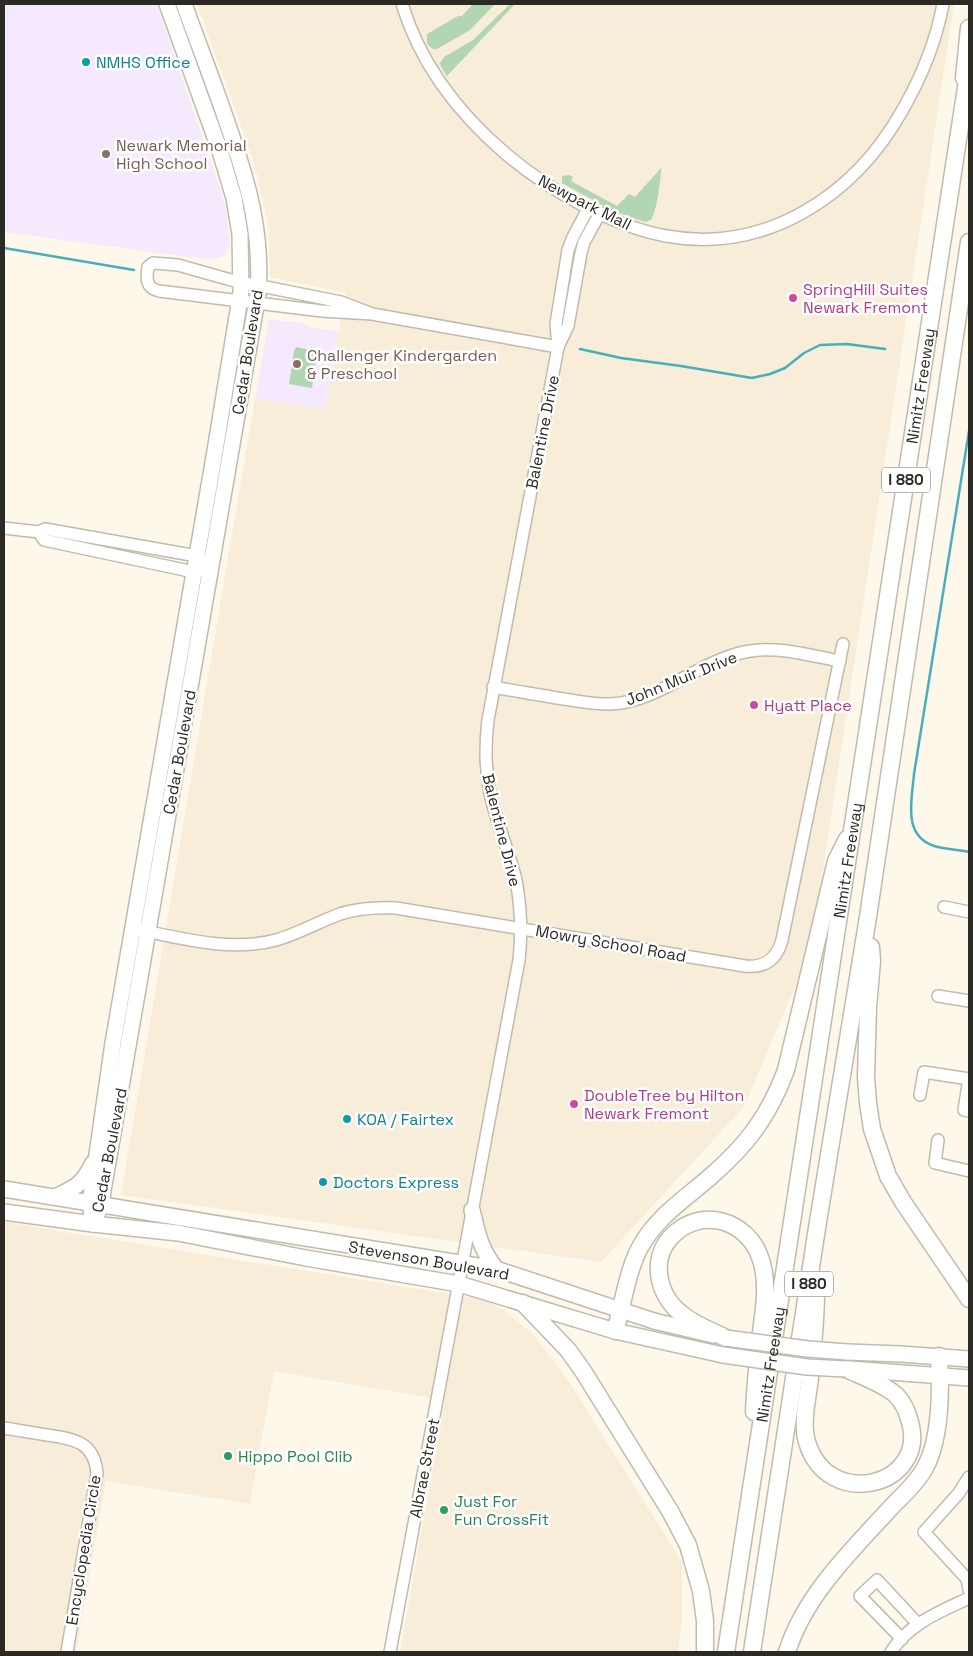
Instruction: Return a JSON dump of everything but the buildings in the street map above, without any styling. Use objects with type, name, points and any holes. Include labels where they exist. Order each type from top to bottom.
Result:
[{"type":"highway","points":[[959,130],[969,28]]},
{"type":"highway","name":"Nimitz Freeway","points":[[726,1652],[969,68]]},
{"type":"highway","name":"Nimitz Freeway","points":[[752,1652],[817,1228],[868,917],[969,242]]},
{"type":"highway","points":[[615,1331],[634,1259],[647,1236],[665,1215],[711,1177],[740,1149],[768,1111],[778,1091],[786,1070],[836,861],[853,829]]},
{"type":"highway","points":[[868,917],[872,961],[868,1007],[866,1077],[872,1129],[888,1176],[899,1196],[969,1299]]},
{"type":"highway","points":[[726,1338],[683,1315],[670,1302],[661,1288],[658,1270],[662,1250],[672,1236],[686,1226],[701,1220],[721,1220],[739,1228],[751,1240],[761,1258],[765,1300],[754,1408],[751,1492]]},
{"type":"highway","points":[[817,1228],[816,1323],[805,1420],[807,1441],[814,1458],[824,1471],[839,1480],[857,1485],[876,1482],[892,1475],[904,1462],[911,1446],[912,1430],[906,1408],[897,1396],[882,1385],[846,1369]]},
{"type":"highway","points":[[523,1303],[568,1350],[583,1371],[670,1511],[688,1545],[701,1591],[705,1621],[705,1652]]},
{"type":"highway","points":[[787,1652],[801,1619],[814,1598],[863,1538],[912,1486],[924,1469],[932,1452],[936,1430],[940,1375],[939,1356]]},
{"type":"main road","name":"Cedar Boulevard","points":[[96,1204],[97,1155],[109,1065],[197,556],[242,282],[240,234],[234,198],[220,151],[167,4]]},
{"type":"main road","name":"Cedar Boulevard","points":[[93,1224],[148,932],[258,285],[256,232],[252,199],[184,4]]},
{"type":"main road","points":[[54,1197],[72,1189],[86,1178],[97,1155]]},
{"type":"main road","name":"Stevenson Boulevard","points":[[4,1189],[496,1269],[621,1311],[689,1331],[726,1338],[808,1349],[969,1359]]},
{"type":"main road","points":[[472,1210],[480,1242],[485,1254],[496,1269]]},
{"type":"main road","name":"Stevenson Boulevard","points":[[4,1212],[178,1233],[306,1258],[459,1284],[615,1331],[723,1355],[807,1366],[969,1378]]},
{"type":"street","name":"Newpark Mall","points":[[402,4],[413,34],[427,61],[472,122],[500,149],[532,174],[600,213],[634,228],[654,234],[683,238],[735,236],[773,227],[810,210],[833,193],[856,172],[893,126],[924,66],[943,4]]},
{"type":"street","name":"Balentine Drive","points":[[558,347],[556,324],[568,250],[589,207]]},
{"type":"street","name":"Balentine Drive","points":[[459,1284],[518,968],[521,928],[516,880],[490,794],[487,776],[486,737],[493,687],[558,347],[568,326],[584,242],[600,213]]},
{"type":"street","points":[[372,314],[341,302],[242,282],[178,265],[153,263],[148,267],[146,275],[147,283],[151,289],[159,292],[322,312],[372,314],[558,347]]},
{"type":"street","points":[[4,528],[39,532],[45,529],[197,556],[211,569]]},
{"type":"street","points":[[39,532],[44,540],[194,572],[211,569]]},
{"type":"street","name":"Mowry School Road","points":[[132,929],[219,944],[263,943],[290,936],[340,914],[382,907],[412,910],[745,966],[760,966],[772,960],[780,948],[844,644]]},
{"type":"street","name":"John Muir Drive","points":[[493,687],[584,702],[610,704],[622,703],[641,697],[724,658],[749,651],[762,649],[785,651],[840,661]]},
{"type":"street","points":[[944,907],[969,912]]},
{"type":"street","points":[[938,996],[969,1001]]},
{"type":"street","points":[[920,1094],[924,1072],[969,1079],[964,1110],[969,1111]]},
{"type":"street","points":[[938,1140],[935,1163],[969,1171]]},
{"type":"street","name":"Albrae Street","points":[[390,1652],[459,1284]]},
{"type":"street","name":"Encyclopedia Circle","points":[[4,1428],[72,1439],[83,1444],[91,1453],[96,1464],[97,1473],[67,1652]]},
{"type":"street","points":[[969,1477],[964,1494],[924,1532],[967,1579],[969,1590]]},
{"type":"street","points":[[902,1639],[860,1596],[877,1580],[918,1624]]},
{"type":"street","points":[[894,1651],[902,1639],[918,1624],[969,1598]]},
{"type":"shaded area","name":"Newark Memorial High School","points":[[4,4],[157,4],[225,204],[230,240],[229,248],[224,256],[210,260],[4,232]]},
{"type":"shaded area","points":[[197,4],[954,4],[811,949],[744,1107],[601,1262],[121,1195],[255,398],[325,410],[346,293],[270,277],[268,224],[254,162]]},
{"type":"shaded area","name":"Challenger Kindergarden & Preschool","points":[[269,319],[304,323],[310,327],[339,331],[325,410],[255,398]]},
{"type":"shaded area","points":[[4,1222],[481,1299],[504,1310],[532,1333],[566,1377],[682,1562],[682,1622],[678,1652],[400,1652],[445,1400],[274,1371],[250,1504],[106,1481],[76,1652],[4,1652]]},
{"type":"green space","points":[[473,4],[495,4],[470,30],[437,49],[433,49],[427,44],[427,34],[458,16],[462,16]]},
{"type":"green space","points":[[510,4],[515,4],[447,76],[440,63],[444,57],[473,40]]},
{"type":"green space","points":[[661,168],[654,214],[650,220],[645,222],[613,211],[562,183],[562,176],[569,175],[573,177],[571,181],[617,206],[629,194],[635,197]]},
{"type":"green space","points":[[296,347],[317,351],[312,388],[289,384]]},
{"type":"waterway","points":[[4,248],[134,270]]},
{"type":"waterway","points":[[580,349],[621,358],[752,378],[785,368],[804,353],[820,345],[847,344],[885,349]]},
{"type":"waterway","points":[[969,431],[914,774],[911,805],[913,825],[917,834],[924,841],[934,846],[969,852]]},
{"type":"place","name":"NMHS Office","points":[[86,62]]},
{"type":"place","name":"Newark Memorial High School","points":[[106,154]]},
{"type":"place","name":"SpringHill Suites Newark Fremont","points":[[793,298]]},
{"type":"place","name":"Challenger Kindergarden & Preschool","points":[[297,364]]},
{"type":"place","name":"Hyatt Place","points":[[754,705]]},
{"type":"place","name":"DoubleTree by Hilton Newark Fremont","points":[[574,1104]]},
{"type":"place","name":"KOA / Fairtex","points":[[347,1119]]},
{"type":"place","name":"Doctors Express","points":[[323,1182]]},
{"type":"place","name":"Hippo Pool Clib","points":[[228,1456]]},
{"type":"place","name":"Just For Fun CrossFit","points":[[444,1510]]}]
